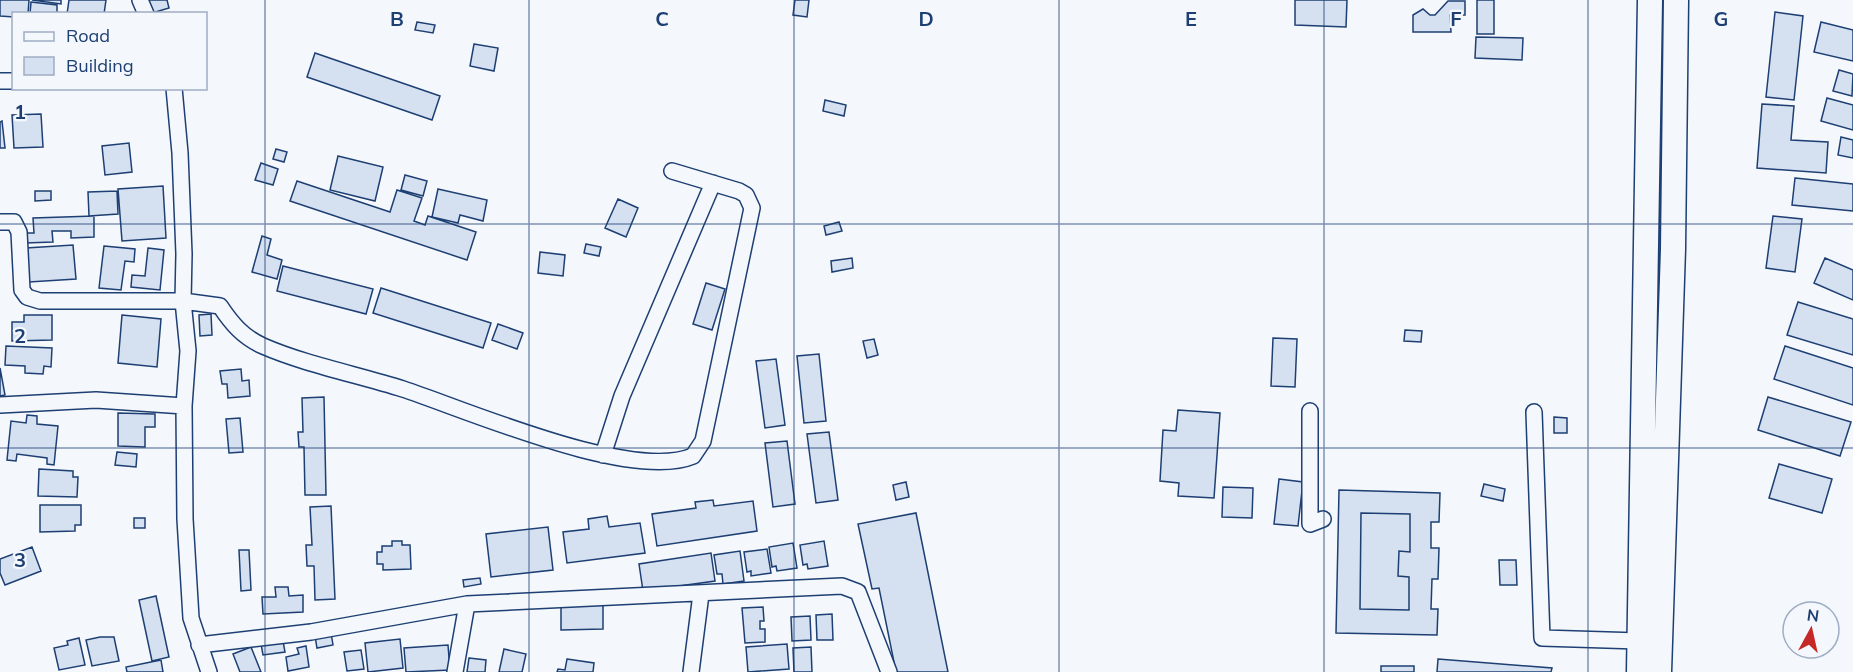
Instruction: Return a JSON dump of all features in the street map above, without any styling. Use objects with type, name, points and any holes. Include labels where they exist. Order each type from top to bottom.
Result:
[{"type":"main road","points":[[1639,672],[1650,0]]},
{"type":"main road","points":[[1659,672],[1673,260],[1676,0]]},
{"type":"street","points":[[174,90],[184,254],[183,301],[188,351],[184,406],[185,519],[190,607],[199,645],[209,672]]},
{"type":"street","points":[[0,222],[14,222],[19,232],[22,290],[27,297],[40,301],[183,301],[220,306],[235,329],[263,346],[404,389],[486,421],[603,455],[670,462],[693,456],[703,441],[752,208],[746,195],[672,171]]},
{"type":"street","points":[[603,455],[622,396],[713,183]]},
{"type":"street","points":[[0,405],[96,400],[184,406]]},
{"type":"street","points":[[1310,411],[1310,524],[1323,519]]},
{"type":"street","points":[[1534,412],[1542,638],[1639,641]]},
{"type":"street","points":[[199,645],[311,632],[467,604],[842,586],[858,592],[889,672]]},
{"type":"street","points":[[692,672],[700,594]]},
{"type":"street","points":[[455,672],[467,604]]},
{"type":"building","points":[[0,0],[29,0],[28,12],[12,12],[12,17],[0,16]]},
{"type":"building","points":[[32,0],[61,0],[61,4]]},
{"type":"building","points":[[69,0],[106,0],[104,12],[67,12]]},
{"type":"building","points":[[148,0],[167,0],[169,8],[152,12]]},
{"type":"building","points":[[795,0],[809,0],[807,17],[793,15]]},
{"type":"building","points":[[1295,0],[1347,0],[1346,27],[1295,25]]},
{"type":"building","points":[[1477,0],[1494,0],[1494,34],[1477,34]]},
{"type":"building","points":[[1448,1],[1465,1],[1465,15],[1450,15],[1451,32],[1413,32],[1413,15],[1423,9],[1430,15],[1435,15]]},
{"type":"building","points":[[31,2],[57,5],[57,12],[30,12]]},
{"type":"building","points":[[1775,12],[1803,16],[1794,100],[1766,97]]},
{"type":"building","points":[[417,22],[435,25],[433,33],[415,30]]},
{"type":"building","points":[[1821,22],[1853,30],[1853,61],[1814,52]]},
{"type":"building","points":[[1476,37],[1523,38],[1522,60],[1475,58]]},
{"type":"building","points":[[474,44],[498,48],[494,71],[470,66]]},
{"type":"building","points":[[315,53],[440,96],[432,120],[307,77]]},
{"type":"building","points":[[1839,70],[1853,74],[1852,96],[1833,91]]},
{"type":"building","points":[[1827,98],[1853,105],[1853,130],[1821,121]]},
{"type":"building","points":[[825,100],[846,105],[844,116],[823,111]]},
{"type":"building","points":[[1762,104],[1794,106],[1791,140],[1828,142],[1826,173],[1757,168]]},
{"type":"building","points":[[41,114],[43,147],[14,148],[12,115]]},
{"type":"building","points":[[2,121],[5,148],[0,148],[0,122]]},
{"type":"building","points":[[1841,137],[1853,140],[1853,158],[1838,155]]},
{"type":"building","points":[[129,143],[132,172],[105,175],[102,146]]},
{"type":"building","points":[[276,149],[287,152],[284,162],[273,159]]},
{"type":"building","points":[[338,156],[383,167],[375,201],[330,190]]},
{"type":"building","points":[[261,163],[278,169],[273,185],[255,180]]},
{"type":"building","points":[[405,175],[427,181],[423,196],[401,190]]},
{"type":"building","points":[[1795,178],[1853,184],[1853,211],[1792,205]]},
{"type":"building","points":[[297,181],[390,212],[397,190],[422,198],[414,221],[425,225],[428,216],[476,232],[467,260],[290,201]]},
{"type":"building","points":[[163,186],[166,238],[122,241],[118,189]]},
{"type":"building","points":[[438,189],[487,200],[483,221],[460,215],[458,223],[432,217]]},
{"type":"building","points":[[35,191],[51,191],[51,200],[35,201]]},
{"type":"building","points":[[117,191],[118,214],[89,216],[88,192]]},
{"type":"building","points":[[618,199],[638,208],[626,237],[605,228]]},
{"type":"building","points":[[94,216],[94,237],[71,238],[71,231],[52,231],[53,242],[25,243],[25,233],[34,233],[33,218]]},
{"type":"building","points":[[1773,216],[1802,219],[1795,272],[1766,268]]},
{"type":"building","points":[[839,222],[842,231],[826,235],[824,226]]},
{"type":"building","points":[[262,236],[271,239],[267,255],[282,260],[277,279],[252,272]]},
{"type":"building","points":[[586,244],[601,247],[599,256],[584,253]]},
{"type":"building","points":[[73,245],[76,279],[29,282],[26,248]]},
{"type":"building","points":[[104,246],[135,249],[134,262],[125,261],[121,290],[99,288]]},
{"type":"building","points":[[148,248],[164,250],[160,290],[131,287],[132,275],[145,276]]},
{"type":"building","points":[[540,252],[565,255],[563,276],[538,273]]},
{"type":"building","points":[[852,258],[853,268],[832,272],[831,261]]},
{"type":"building","points":[[1825,258],[1853,270],[1853,300],[1814,283]]},
{"type":"building","points":[[283,266],[373,289],[366,314],[277,291]]},
{"type":"building","points":[[706,283],[725,289],[712,330],[693,324]]},
{"type":"building","points":[[381,288],[491,323],[483,348],[373,313]]},
{"type":"building","points":[[1798,302],[1853,319],[1853,355],[1787,335]]},
{"type":"building","points":[[211,314],[212,335],[200,336],[199,315]]},
{"type":"building","points":[[24,315],[52,315],[52,340],[12,341],[12,322],[24,322]]},
{"type":"building","points":[[122,315],[161,319],[157,367],[118,363]]},
{"type":"building","points":[[498,324],[523,333],[517,349],[492,340]]},
{"type":"building","points":[[1405,330],[1422,331],[1421,342],[1404,341]]},
{"type":"building","points":[[1273,338],[1297,339],[1295,387],[1271,386]]},
{"type":"building","points":[[874,339],[878,355],[867,358],[863,341]]},
{"type":"building","points":[[6,346],[52,348],[51,367],[44,366],[43,374],[25,373],[25,366],[5,365]]},
{"type":"building","points":[[1785,346],[1853,368],[1853,405],[1774,379]]},
{"type":"building","points":[[819,354],[826,421],[804,423],[797,356]]},
{"type":"building","points":[[776,359],[785,425],[765,428],[756,361]]},
{"type":"building","points":[[0,368],[5,395],[0,396]]},
{"type":"building","points":[[241,369],[242,381],[249,380],[250,396],[228,398],[227,384],[222,384],[220,371]]},
{"type":"building","points":[[324,397],[326,495],[305,495],[304,447],[299,447],[298,432],[303,432],[302,398]]},
{"type":"building","points":[[1768,397],[1851,422],[1840,456],[1758,430]]},
{"type":"building","points":[[1178,410],[1220,413],[1214,498],[1178,496],[1179,483],[1160,481],[1163,430],[1176,431]]},
{"type":"building","points":[[118,413],[155,414],[155,427],[145,427],[145,447],[118,446]]},
{"type":"building","points":[[27,415],[37,416],[37,424],[58,426],[54,465],[47,464],[47,458],[17,454],[16,461],[7,460],[11,421],[26,423]]},
{"type":"building","points":[[1554,417],[1567,418],[1567,433],[1554,433]]},
{"type":"building","points":[[240,418],[243,452],[229,453],[226,419]]},
{"type":"building","points":[[829,432],[838,500],[816,503],[807,434]]},
{"type":"building","points":[[787,441],[795,504],[773,507],[765,443]]},
{"type":"building","points":[[117,452],[137,454],[136,467],[115,465]]},
{"type":"building","points":[[1779,464],[1832,479],[1822,513],[1769,498]]},
{"type":"building","points":[[39,469],[73,471],[73,477],[78,477],[77,497],[38,496]]},
{"type":"building","points":[[1279,479],[1303,482],[1298,526],[1274,524]]},
{"type":"building","points":[[906,482],[909,497],[896,500],[893,485]]},
{"type":"building","points":[[1484,484],[1505,489],[1503,501],[1481,496]]},
{"type":"building","points":[[1223,487],[1253,488],[1252,518],[1222,517]]},
{"type":"building","points":[[1339,490],[1440,493],[1439,522],[1431,522],[1431,548],[1439,548],[1438,579],[1432,579],[1431,609],[1438,609],[1437,635],[1336,633]],"holes":[[[1361,513],[1410,514],[1410,552],[1399,551],[1398,576],[1409,577],[1409,610],[1360,609]]]},
{"type":"building","points":[[713,500],[714,506],[753,501],[757,531],[657,546],[652,514],[696,508],[695,502]]},
{"type":"building","points":[[40,505],[81,505],[81,525],[75,525],[75,531],[40,532]]},
{"type":"building","points":[[331,506],[335,599],[315,600],[314,566],[307,566],[306,545],[312,545],[310,507]]},
{"type":"building","points":[[916,513],[948,672],[896,672],[879,588],[872,589],[858,524]]},
{"type":"building","points":[[1361,513],[1410,514],[1410,552],[1399,551],[1398,576],[1409,577],[1409,610],[1360,609]]},
{"type":"building","points":[[607,516],[609,527],[640,523],[645,553],[567,563],[563,532],[589,529],[588,519]]},
{"type":"building","points":[[134,518],[145,518],[145,528],[134,528]]},
{"type":"building","points":[[548,527],[553,570],[491,577],[486,534]]},
{"type":"building","points":[[392,541],[402,541],[402,545],[410,545],[411,569],[383,570],[383,564],[377,564],[377,552],[382,552],[382,546],[392,546]]},
{"type":"building","points":[[824,541],[828,566],[808,569],[807,564],[803,565],[800,545]]},
{"type":"building","points":[[793,543],[797,568],[777,571],[776,566],[772,567],[769,547]]},
{"type":"building","points":[[32,547],[41,571],[5,585],[0,573],[0,559]]},
{"type":"building","points":[[767,549],[771,573],[751,576],[751,571],[747,572],[744,552]]},
{"type":"building","points":[[239,550],[249,550],[251,590],[241,591]]},
{"type":"building","points":[[740,551],[744,581],[723,584],[722,574],[717,574],[714,555]]},
{"type":"building","points":[[711,553],[715,581],[643,591],[639,564]]},
{"type":"building","points":[[1499,560],[1516,560],[1517,585],[1500,585]]},
{"type":"building","points":[[480,578],[481,584],[464,587],[463,580]]},
{"type":"building","points":[[275,587],[288,587],[289,596],[303,595],[303,612],[263,614],[262,597],[276,597]]},
{"type":"building","points":[[156,596],[169,657],[152,661],[139,600]]},
{"type":"building","points":[[603,605],[603,629],[561,630],[561,606]]},
{"type":"building","points":[[763,607],[764,621],[760,621],[760,629],[765,629],[765,642],[745,643],[742,608]]},
{"type":"building","points":[[832,614],[833,640],[817,640],[816,615]]},
{"type":"building","points":[[810,616],[811,640],[792,641],[791,617]]},
{"type":"building","points":[[331,633],[333,645],[317,648],[315,636]]},
{"type":"building","points":[[114,637],[119,661],[92,666],[86,640]]},
{"type":"building","points":[[79,638],[85,665],[59,670],[54,648],[68,645],[67,641]]},
{"type":"building","points":[[400,639],[403,668],[368,672],[365,643]]},
{"type":"building","points":[[283,641],[285,652],[263,655],[261,644]]},
{"type":"building","points":[[787,644],[789,669],[748,672],[746,647]]},
{"type":"building","points":[[448,645],[450,670],[406,672],[404,648]]},
{"type":"building","points":[[306,646],[309,667],[288,671],[286,657],[299,654],[297,648]]},
{"type":"building","points":[[251,647],[261,672],[240,672],[233,654]]},
{"type":"building","points":[[811,647],[812,672],[794,672],[793,648]]},
{"type":"building","points":[[504,649],[526,654],[522,672],[499,672]]},
{"type":"building","points":[[361,650],[364,669],[347,671],[344,652]]},
{"type":"building","points":[[469,658],[486,660],[485,672],[467,672]]},
{"type":"building","points":[[567,659],[594,663],[593,672],[557,672],[558,669],[565,670]]},
{"type":"building","points":[[1438,659],[1552,668],[1551,672],[1437,672]]},
{"type":"building","points":[[161,660],[163,672],[127,672],[126,667]]},
{"type":"building","points":[[1381,666],[1414,666],[1414,672],[1381,672]]}]
